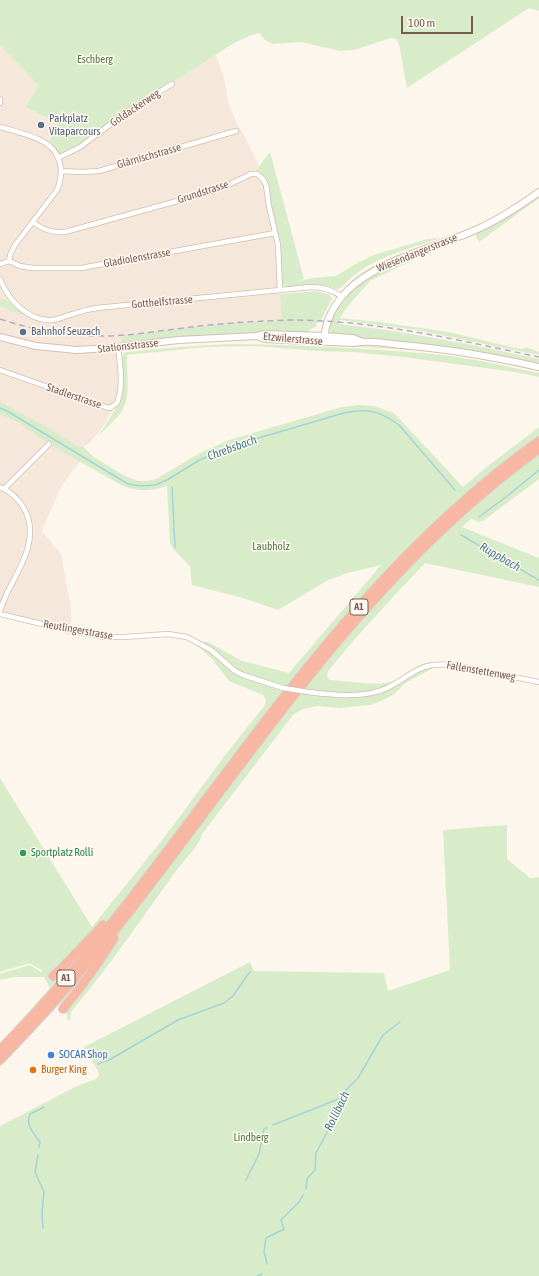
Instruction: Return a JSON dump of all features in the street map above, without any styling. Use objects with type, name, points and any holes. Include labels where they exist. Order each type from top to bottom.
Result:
[{"type":"highway","name":"A1","points":[[0,1050],[65,980],[129,902],[276,708],[370,594],[421,541],[462,502],[539,441]]},
{"type":"highway","name":"A1","points":[[0,1060],[64,991],[126,917],[287,704],[374,601],[412,560],[461,513],[496,483],[539,450]]},
{"type":"highway","name":"A1","points":[[53,976],[115,913],[129,902]]},
{"type":"highway","name":"A1","points":[[63,1009],[104,954],[126,917]]},
{"type":"main road","name":"Wiesendangerstrasse","points":[[324,338],[329,319],[342,297],[358,281],[376,269],[395,260],[487,225],[516,209],[539,192]]},
{"type":"main road","name":"Etzwilerstrasse","points":[[258,336],[265,338],[324,338],[353,343],[363,342],[444,349],[539,367]]},
{"type":"main road","name":"Stationsstrasse","points":[[0,337],[21,343],[57,349],[86,350],[178,340],[258,336]]},
{"type":"street","name":"Goldackerweg","points":[[58,158],[80,147],[128,111],[172,84]]},
{"type":"street","points":[[0,127],[42,141],[51,148],[58,158],[61,171],[57,190],[15,245],[9,261],[0,264]]},
{"type":"street","name":"Glärnischstrasse","points":[[61,171],[99,171],[236,131]]},
{"type":"street","name":"Grundstrasse","points":[[33,222],[42,229],[49,231],[68,231],[216,190],[255,174],[262,177],[265,182],[279,254],[280,290]]},
{"type":"street","name":"Gladiolenstrasse","points":[[9,261],[17,265],[32,268],[81,268],[275,233]]},
{"type":"street","name":"Gotthelfstrasse","points":[[0,279],[7,292],[18,306],[33,315],[51,320],[97,308],[280,290],[318,287],[332,291],[342,297]]},
{"type":"street","name":"Stadlerstrasse","points":[[0,370],[110,408],[117,403],[120,388],[118,347]]},
{"type":"street","points":[[0,613],[1,606],[26,553],[30,536],[30,524],[24,509],[14,496],[2,488],[49,444]]},
{"type":"street","name":"Reutlingerstrasse","points":[[0,613],[71,630],[104,636],[124,637],[168,634],[181,636]]},
{"type":"street","name":"Fallenstettenweg","points":[[181,636],[187,637],[211,650],[243,676],[282,688],[308,692],[348,694],[375,692],[389,688],[409,674],[426,666],[441,664],[539,682]]},
{"type":"shaded area","points":[[0,45],[39,86],[25,107],[58,123],[136,106],[216,55],[224,77],[228,101],[235,120],[259,166],[253,173],[262,177],[275,233],[280,286],[281,321],[229,323],[124,335],[118,347],[120,389],[114,406],[100,431],[88,444],[83,447],[80,461],[62,485],[42,531],[61,554],[71,608],[71,631],[0,614]]},
{"type":"green space","name":"Eschberg","points":[[0,0],[539,0],[539,11],[529,8],[407,88],[399,44],[396,39],[391,38],[354,50],[340,51],[302,42],[272,44],[265,40],[259,33],[249,36],[234,43],[136,106],[89,141],[58,158],[48,144],[58,123],[25,107],[39,86],[0,45]]},
{"type":"green space","points":[[270,152],[304,279],[295,282],[313,278],[336,276],[374,255],[427,239],[441,238],[399,252],[369,265],[357,273],[341,288],[336,289],[323,285],[286,288],[284,286],[290,283],[280,286],[279,258],[265,182],[253,174]]},
{"type":"green space","points":[[539,195],[539,198],[479,242],[476,236],[477,232]]},
{"type":"green space","points":[[448,237],[380,264],[356,279],[346,288],[345,287],[355,278],[380,263],[407,251]]},
{"type":"green space","points":[[436,247],[430,252],[370,281],[347,307],[340,318],[449,332],[515,348],[524,349],[526,347],[539,352],[539,355],[416,330],[340,320],[339,324],[390,330],[465,344],[539,359],[539,364],[467,350],[331,333],[329,328],[334,316],[347,297],[357,286],[379,270]]},
{"type":"green space","points":[[317,291],[330,295],[332,299],[321,320],[316,324],[317,326],[309,330],[306,334],[260,333],[213,335],[120,343],[124,335],[229,323],[281,321],[280,294]]},
{"type":"green space","points":[[6,299],[25,315],[0,306],[0,300]]},
{"type":"green space","points":[[226,344],[347,348],[450,356],[539,373],[539,377],[515,372],[403,357],[353,352],[254,346],[206,347],[127,355],[128,390],[123,409],[97,437],[120,401],[123,376],[121,359],[124,353]]},
{"type":"green space","points":[[311,344],[425,350],[470,356],[539,371],[486,360],[429,351]]},
{"type":"green space","name":"Laubholz","points":[[0,402],[56,432],[78,447],[83,447],[94,457],[125,476],[139,481],[156,479],[200,453],[229,440],[342,407],[359,405],[374,406],[394,413],[463,487],[539,427],[539,479],[483,521],[479,522],[471,519],[462,527],[539,558],[539,587],[425,563],[352,643],[328,671],[327,676],[330,680],[383,683],[398,679],[420,665],[433,662],[441,664],[405,683],[393,695],[370,705],[340,708],[317,706],[303,709],[293,715],[202,834],[195,848],[176,871],[112,960],[71,1012],[70,1020],[68,1021],[67,1015],[60,1004],[0,1067],[0,1043],[50,988],[44,977],[14,977],[0,980],[0,974],[30,965],[41,972],[43,971],[31,964],[27,964],[0,972],[0,778],[92,927],[163,839],[226,754],[265,705],[266,700],[263,695],[229,681],[212,659],[200,648],[197,642],[208,642],[242,661],[289,673],[381,565],[348,573],[328,580],[278,610],[243,598],[192,585],[190,566],[173,549],[170,543],[167,486],[149,490],[137,490],[119,484],[49,444],[18,422],[0,414]]},
{"type":"green space","name":"Lindberg","points":[[507,825],[507,859],[530,878],[539,877],[539,1276],[0,1276],[0,1126],[77,1086],[96,1079],[99,1075],[98,1071],[84,1047],[250,962],[254,971],[384,973],[388,991],[450,970],[443,830]]},
{"type":"waterway","name":"Chrebsbach","points":[[0,408],[128,484],[141,486],[155,485],[167,480],[198,461],[228,447],[344,413],[360,411],[373,412],[386,417],[399,425],[455,490]]},
{"type":"waterway","name":"Chrebsbach","points":[[479,517],[539,470]]},
{"type":"waterway","points":[[172,487],[175,547]]},
{"type":"waterway","name":"Ruppbach","points":[[461,535],[539,580]]},
{"type":"waterway","points":[[98,1064],[109,1060],[178,1020],[224,1003],[233,996],[250,972]]},
{"type":"waterway","name":"Rollibach","points":[[306,1189],[307,1179],[315,1170],[316,1153],[347,1095],[346,1090],[358,1078],[383,1035],[400,1022]]},
{"type":"waterway","points":[[273,1125],[346,1096]]},
{"type":"waterway","points":[[39,1147],[40,1142],[29,1126],[29,1118],[30,1114],[44,1107]]},
{"type":"waterway","points":[[246,1180],[259,1154],[264,1129],[267,1128]]},
{"type":"waterway","points":[[38,1155],[35,1172],[44,1192],[42,1213],[43,1228]]},
{"type":"waterway","name":"Rollibach","points":[[267,1264],[264,1251],[266,1238],[284,1229],[281,1220],[300,1201],[303,1195]]},
{"type":"waterway","points":[[257,1276],[262,1274]]},
{"type":"railway","points":[[0,319],[45,331],[92,336],[129,335],[241,322],[291,320],[354,323],[416,332],[539,357]]},
{"type":"place","name":"Parkplatz Vitaparcours","points":[[41,125]]},
{"type":"place","name":"Bahnhof Seuzach","points":[[23,332]]},
{"type":"place","name":"Sportplatz Rolli","points":[[23,853]]},
{"type":"place","name":"SOCAR Shop","points":[[51,1055]]},
{"type":"place","name":"Burger King","points":[[33,1070]]}]
